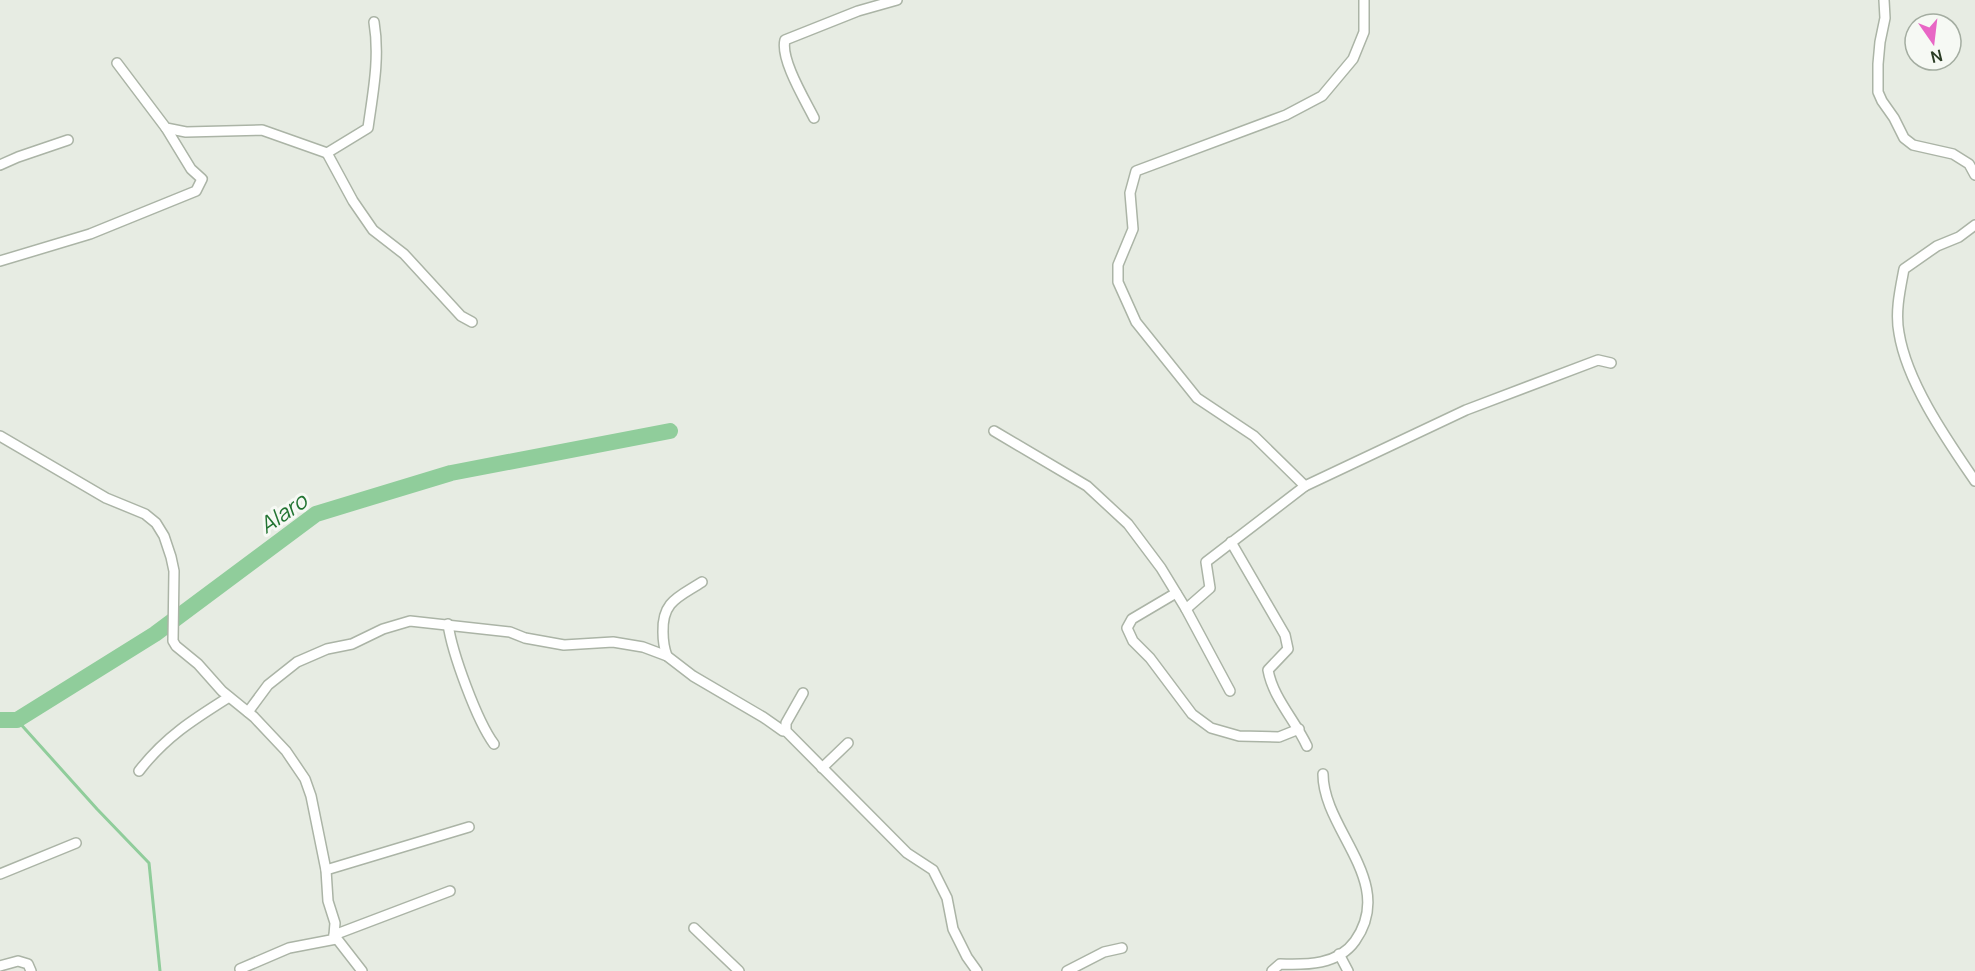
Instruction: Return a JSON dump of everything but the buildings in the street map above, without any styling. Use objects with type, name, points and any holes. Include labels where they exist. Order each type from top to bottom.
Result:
[{"type":"street","points":[[814,118],[792,74],[783,46],[785,40],[867,4],[897,0]]},
{"type":"street","points":[[1305,486],[1254,436],[1197,398],[1136,322],[1118,282],[1118,265],[1133,230],[1130,193],[1136,171],[1286,115],[1322,96],[1353,59],[1364,32],[1364,0]]},
{"type":"street","points":[[1884,0],[1885,18],[1878,64],[1878,92],[1882,101],[1904,138],[1913,144],[1953,154],[1969,164],[1975,175]]},
{"type":"street","points":[[327,153],[369,128],[376,80],[374,22]]},
{"type":"street","points":[[0,261],[90,234],[196,191],[202,179],[191,169],[166,128],[117,63]]},
{"type":"street","points":[[166,128],[186,132],[262,130],[327,153],[353,201],[373,230],[404,254],[461,316],[472,322]]},
{"type":"street","points":[[0,165],[68,140]]},
{"type":"street","points":[[1975,225],[1959,237],[1937,246],[1904,269],[1898,299],[1899,331],[1904,353],[1934,417],[1975,481]]},
{"type":"street","points":[[1186,609],[1210,588],[1206,562],[1305,486],[1466,410],[1598,360],[1611,363]]},
{"type":"street","points":[[994,431],[1087,486],[1128,524],[1161,568],[1230,690]]},
{"type":"street","points":[[0,436],[116,504],[145,514],[156,523],[164,536],[174,571],[173,641],[286,751],[305,779],[311,796],[326,870],[328,901],[335,922],[335,937],[362,971]]},
{"type":"street","points":[[1231,543],[1285,635],[1288,649],[1268,670],[1270,680],[1307,746]]},
{"type":"street","points":[[667,656],[663,647],[664,612],[673,602],[702,582]]},
{"type":"street","points":[[1176,593],[1132,619],[1127,628],[1192,714],[1210,728],[1239,736],[1279,737],[1299,729]]},
{"type":"street","points":[[248,712],[268,685],[297,662],[327,649],[352,644],[383,629],[410,621],[510,632],[525,638],[564,645],[613,642],[643,647],[667,656],[719,693],[786,731],[907,853],[933,870],[947,898],[953,928],[967,957],[977,971]]},
{"type":"street","points":[[448,624],[450,641],[473,700],[494,744]]},
{"type":"street","points":[[786,731],[786,723],[802,693]]},
{"type":"street","points":[[139,771],[182,726],[230,696]]},
{"type":"street","points":[[822,768],[848,743]]},
{"type":"street","points":[[1272,971],[1280,964],[1303,965],[1327,961],[1350,948],[1365,927],[1369,904],[1362,870],[1331,810],[1323,774]]},
{"type":"street","points":[[326,870],[469,827]]},
{"type":"street","points":[[0,874],[76,843]]},
{"type":"street","points":[[240,969],[289,948],[335,937],[450,891]]},
{"type":"street","points":[[694,928],[739,971]]},
{"type":"street","points":[[1066,971],[1104,952],[1122,948]]},
{"type":"street","points":[[1339,954],[1348,971]]},
{"type":"street","points":[[0,966],[18,961],[28,964],[32,971]]},
{"type":"waterway","name":"Alaro","points":[[0,720],[17,720],[155,634],[316,514],[451,473],[670,431]]},
{"type":"waterway","points":[[17,720],[149,863],[160,971]]}]
